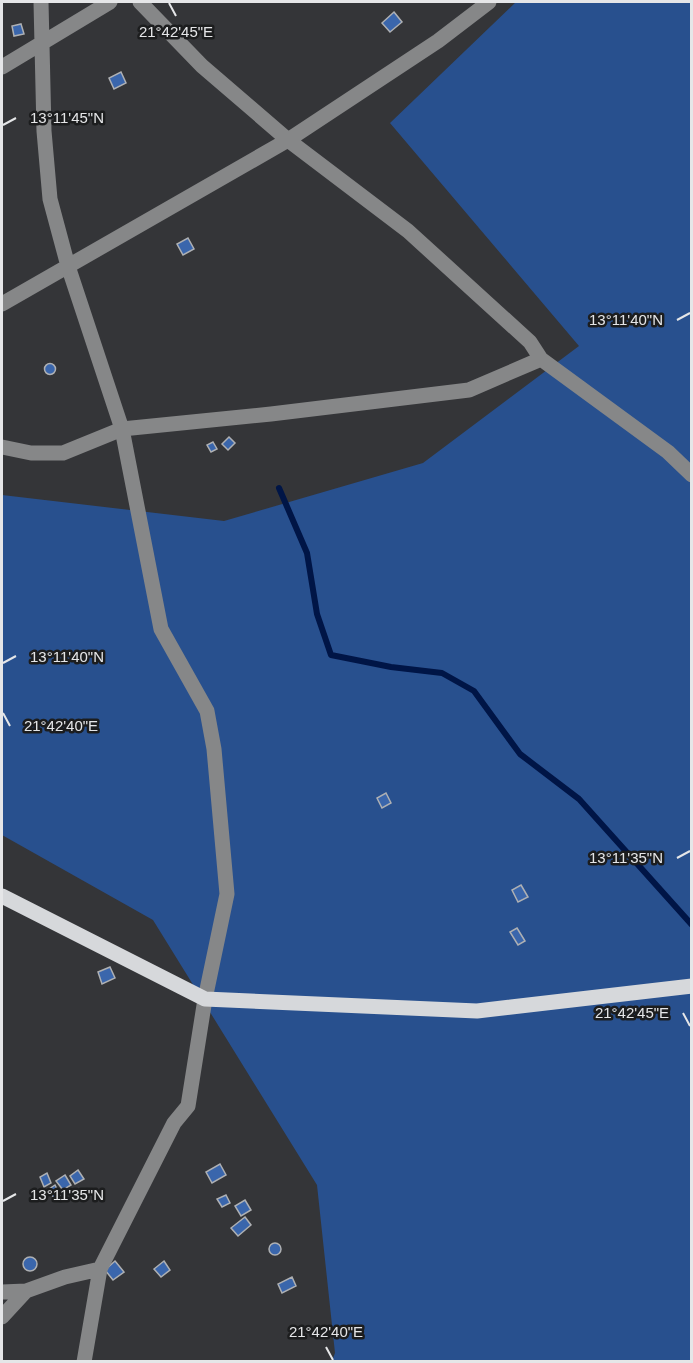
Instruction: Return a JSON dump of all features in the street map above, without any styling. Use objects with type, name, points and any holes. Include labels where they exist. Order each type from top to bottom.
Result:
[{"type":"main road","points":[[2,896],[205,999],[477,1011],[692,986]]},
{"type":"street","points":[[41,2],[44,131],[50,199],[68,266],[122,429],[161,630],[207,711],[214,748],[227,894],[205,999],[188,1106],[174,1123],[100,1269],[84,1362]]},
{"type":"street","points":[[2,67],[111,2]]},
{"type":"street","points":[[140,2],[202,66],[288,140],[408,231],[530,342],[541,359],[668,452],[692,475]]},
{"type":"street","points":[[2,304],[288,140],[438,41],[489,2]]},
{"type":"street","points":[[2,447],[31,453],[63,453],[122,429],[469,390],[541,359]]},
{"type":"street","points":[[2,1292],[26,1291],[65,1277],[100,1269]]},
{"type":"street","points":[[2,1317],[26,1291]]},
{"type":"shaded area","points":[[516,2],[691,2],[691,1361],[332,1361],[335,1353],[317,1185],[153,920],[2,835],[2,495],[224,521],[423,463],[579,346],[390,123]]},
{"type":"building","points":[[394,12],[402,22],[390,32],[382,23]]},
{"type":"building","points":[[21,24],[24,34],[14,36],[12,26]]},
{"type":"building","points":[[121,72],[126,83],[114,89],[109,78]]},
{"type":"building","points":[[188,238],[194,249],[183,255],[177,244]]},
{"type":"building","points":[[50,364],[54,365],[54,373],[50,374],[46,373],[45,369],[46,365]]},
{"type":"building","points":[[229,437],[235,443],[228,450],[222,444]]},
{"type":"building","points":[[213,442],[217,449],[211,452],[207,445]]},
{"type":"building","points":[[386,793],[391,803],[382,808],[377,798]]},
{"type":"building","points":[[521,885],[528,897],[518,902],[512,890]]},
{"type":"building","points":[[517,928],[525,941],[518,945],[510,932]]},
{"type":"building","points":[[110,967],[115,978],[102,984],[98,972]]},
{"type":"building","points":[[220,1164],[226,1175],[212,1183],[206,1172]]},
{"type":"building","points":[[78,1170],[84,1179],[75,1184],[70,1176]]},
{"type":"building","points":[[47,1173],[51,1183],[44,1187],[40,1177]]},
{"type":"building","points":[[65,1175],[71,1185],[63,1190],[56,1181]]},
{"type":"building","points":[[55,1185],[60,1195],[54,1199],[49,1189]]},
{"type":"building","points":[[226,1195],[230,1203],[222,1207],[217,1199]]},
{"type":"building","points":[[245,1200],[251,1210],[241,1216],[235,1206]]},
{"type":"building","points":[[245,1217],[251,1225],[238,1236],[231,1228]]},
{"type":"building","points":[[277,1243],[281,1249],[277,1255],[273,1255],[269,1247]]},
{"type":"building","points":[[27,1257],[33,1257],[37,1264],[33,1271],[27,1271],[23,1267],[23,1261]]},
{"type":"building","points":[[115,1261],[124,1272],[113,1280],[105,1270]]},
{"type":"building","points":[[164,1261],[170,1270],[161,1277],[154,1269]]},
{"type":"building","points":[[292,1277],[296,1286],[282,1293],[278,1284]]},
{"type":"waterway","points":[[279,488],[307,553],[317,614],[331,655],[391,667],[442,673],[474,691],[520,754],[579,799],[692,925]]}]
